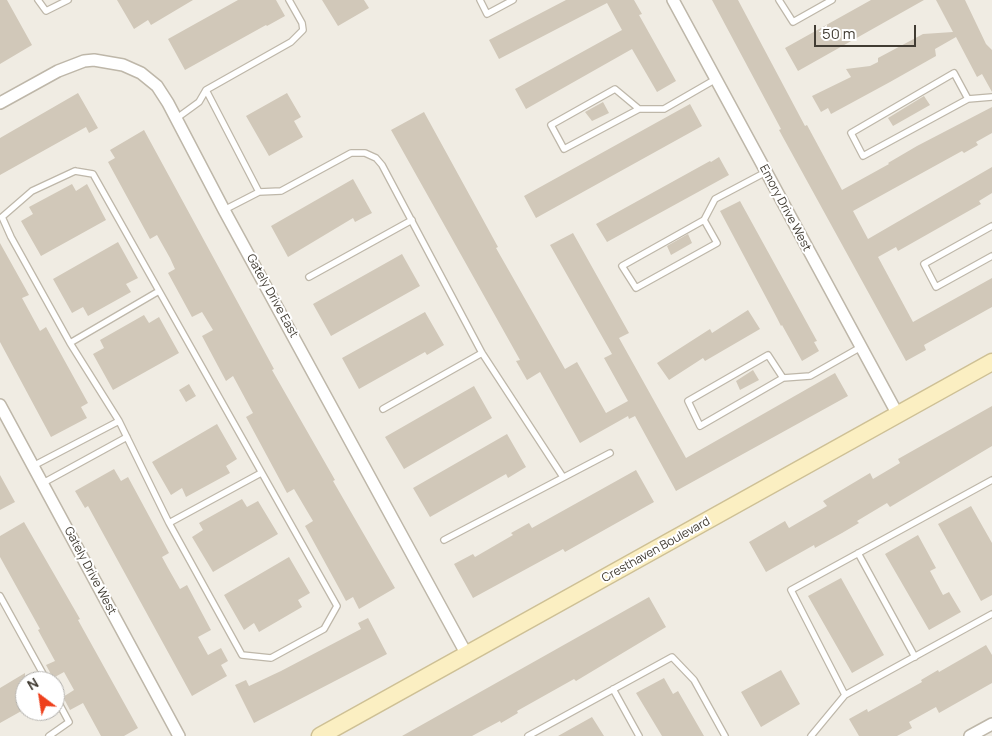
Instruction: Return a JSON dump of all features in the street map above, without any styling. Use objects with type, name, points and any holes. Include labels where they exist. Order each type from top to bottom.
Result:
[{"type":"street","name":"Emory Drive West","points":[[673,0],[898,415]]},
{"type":"street","name":"Gately Drive East","points":[[2,101],[58,71],[74,64],[94,60],[114,62],[132,68],[149,79],[163,94],[224,210],[467,655]]},
{"type":"street","name":"Cresthaven Boulevard","points":[[320,736],[992,362]]},
{"type":"street","name":"Gately Drive West","points":[[0,405],[179,736]]},
{"type":"street","points":[[970,736],[992,724]]},
{"type":"lane","points":[[38,0],[46,11],[68,0]]},
{"type":"lane","points":[[177,118],[199,102],[206,90],[291,42],[303,30],[302,23],[289,0]]},
{"type":"lane","points":[[480,0],[487,14],[513,0]]},
{"type":"lane","points":[[779,0],[793,22],[832,0]]},
{"type":"lane","points":[[968,99],[954,73],[851,133],[863,156],[968,99],[992,97]]},
{"type":"lane","points":[[639,109],[615,89],[551,125],[564,149],[639,109],[664,109],[716,79]]},
{"type":"lane","points":[[206,90],[258,192]]},
{"type":"lane","points":[[224,210],[258,192],[281,191],[351,152],[365,153],[376,158],[382,164],[482,353],[563,478]]},
{"type":"lane","points":[[75,171],[93,174],[159,291],[337,606],[324,629],[271,658],[242,655],[169,523],[119,421],[70,344],[11,237],[2,217],[32,191],[75,171]]},
{"type":"lane","points":[[704,220],[717,243],[636,288],[622,266],[704,220],[715,199],[766,172]]},
{"type":"lane","points":[[309,277],[412,220]]},
{"type":"lane","points":[[992,226],[924,264],[936,287],[992,256]]},
{"type":"lane","points":[[70,344],[159,291]]},
{"type":"lane","points":[[783,378],[768,355],[688,401],[700,426],[783,378],[810,376],[861,347]]},
{"type":"lane","points":[[383,409],[482,353]]},
{"type":"lane","points":[[34,466],[119,421]]},
{"type":"lane","points":[[43,483],[127,437]]},
{"type":"lane","points":[[444,540],[610,453]]},
{"type":"lane","points":[[169,523],[261,472]]},
{"type":"lane","points":[[845,695],[791,590],[992,480]]},
{"type":"lane","points":[[858,553],[915,657]]},
{"type":"lane","points":[[0,596],[41,671]]},
{"type":"lane","points":[[811,736],[845,695],[992,614]]},
{"type":"lane","points":[[528,736],[672,657],[694,680],[725,736]]},
{"type":"lane","points":[[613,689],[639,736]]},
{"type":"lane","points":[[49,736],[69,722],[65,715]]},
{"type":"building","points":[[0,0],[7,0],[32,45],[0,64]]},
{"type":"building","points":[[117,0],[193,0],[151,25],[148,20],[134,29]]},
{"type":"building","points":[[238,0],[276,0],[285,16],[185,70],[168,39]]},
{"type":"building","points":[[322,0],[364,0],[369,8],[338,26]]},
{"type":"building","points":[[566,0],[634,0],[642,14],[639,15],[676,81],[657,92],[632,49],[526,109],[515,89],[622,30],[607,3],[499,59],[489,40]]},
{"type":"building","points":[[712,0],[738,0],[805,126],[807,125],[842,190],[917,146],[992,107],[992,133],[976,142],[978,145],[964,153],[962,151],[853,211],[868,239],[992,167],[992,193],[979,201],[981,204],[898,251],[896,247],[878,257],[913,322],[992,278],[992,307],[924,345],[926,350],[906,361],[779,130],[781,129]]},
{"type":"building","points":[[871,0],[924,0],[798,71],[785,48]]},
{"type":"building","points":[[936,0],[965,0],[986,44],[992,50],[992,92],[982,74],[977,77],[956,37],[935,49],[936,56],[890,82],[831,114],[828,108],[821,112],[812,96],[851,77],[846,69],[870,66],[878,62],[878,58],[923,34],[953,32]]},
{"type":"building","points":[[78,93],[98,128],[89,133],[86,127],[0,175],[0,138]]},
{"type":"building","points":[[287,93],[301,117],[294,121],[303,137],[269,156],[246,116]]},
{"type":"building","points":[[924,96],[930,105],[893,126],[888,118]]},
{"type":"building","points":[[603,102],[609,113],[592,121],[585,112]]},
{"type":"building","points":[[690,104],[702,126],[536,218],[524,196]]},
{"type":"building","points":[[424,112],[498,247],[496,248],[565,369],[577,362],[606,413],[628,401],[604,358],[612,354],[550,245],[573,233],[629,333],[619,338],[686,458],[835,373],[848,396],[676,491],[635,416],[629,419],[628,416],[580,443],[540,372],[527,380],[516,361],[520,360],[391,130]]},
{"type":"building","points":[[144,130],[274,369],[272,370],[395,588],[359,609],[353,597],[346,601],[305,526],[313,521],[294,489],[287,493],[246,417],[253,413],[233,376],[226,381],[202,336],[213,330],[202,312],[192,317],[168,273],[175,269],[170,258],[157,235],[150,239],[108,162],[115,158],[110,150]]},
{"type":"building","points":[[719,157],[729,175],[607,242],[596,224]]},
{"type":"building","points":[[353,179],[372,213],[355,222],[353,218],[288,257],[271,226]]},
{"type":"building","points":[[72,184],[76,191],[87,184],[106,220],[41,256],[21,221],[33,214],[29,207]]},
{"type":"building","points":[[740,201],[817,341],[814,342],[819,351],[802,361],[781,326],[720,211]]},
{"type":"building","points":[[688,234],[692,243],[671,255],[667,246]]},
{"type":"building","points":[[118,242],[138,278],[126,284],[131,292],[88,316],[83,307],[72,313],[53,279]]},
{"type":"building","points":[[0,243],[29,295],[22,298],[40,331],[46,327],[88,403],[81,407],[87,418],[51,437],[0,342]]},
{"type":"building","points":[[402,254],[420,286],[331,336],[313,304]]},
{"type":"building","points":[[748,310],[760,329],[705,361],[703,358],[669,380],[657,363],[710,329],[712,333]]},
{"type":"building","points":[[425,312],[444,345],[427,355],[425,352],[359,389],[342,358]]},
{"type":"building","points":[[144,315],[149,323],[159,317],[179,353],[113,390],[93,354],[104,348],[100,340]]},
{"type":"building","points":[[753,370],[759,380],[740,390],[736,381]]},
{"type":"building","points":[[189,384],[196,396],[186,402],[179,390]]},
{"type":"building","points":[[474,386],[492,418],[404,469],[385,437]]},
{"type":"building","points":[[992,406],[992,446],[890,507],[887,503],[857,521],[859,523],[842,533],[815,548],[814,545],[766,572],[749,542],[785,521],[789,528],[827,506],[823,501],[870,473],[873,479],[900,463],[898,459]]},
{"type":"building","points":[[217,424],[237,459],[226,466],[230,473],[186,497],[182,488],[171,495],[152,462]]},
{"type":"building","points":[[507,434],[526,467],[508,478],[506,474],[430,517],[413,488]]},
{"type":"building","points":[[114,469],[121,481],[128,477],[169,553],[162,557],[180,589],[187,585],[211,630],[198,637],[208,655],[221,648],[228,661],[221,665],[227,676],[192,696],[88,506],[85,508],[75,491]]},
{"type":"building","points":[[636,470],[654,502],[565,552],[563,549],[473,598],[454,564],[473,554],[475,557],[513,535],[511,533],[529,523],[532,528]]},
{"type":"building","points":[[0,475],[15,502],[0,510]]},
{"type":"building","points":[[242,499],[247,507],[258,501],[278,534],[213,572],[192,537],[203,530],[199,523]]},
{"type":"building","points":[[971,506],[992,543],[992,595],[981,601],[938,524]]},
{"type":"building","points":[[24,522],[80,619],[78,620],[138,728],[124,736],[101,736],[83,703],[70,710],[65,701],[65,696],[74,690],[65,671],[49,671],[46,665],[55,661],[38,630],[40,629],[0,557],[0,536]]},
{"type":"building","points":[[918,535],[936,568],[930,571],[943,595],[949,592],[961,612],[929,630],[885,554]]},
{"type":"building","points":[[289,557],[310,593],[298,600],[302,607],[259,632],[254,623],[244,630],[224,595]]},
{"type":"building","points":[[841,578],[884,655],[852,673],[808,596]]},
{"type":"building","points":[[649,597],[666,627],[576,681],[574,679],[517,711],[518,713],[501,723],[500,721],[472,736],[402,736]]},
{"type":"building","points":[[368,618],[387,654],[254,723],[235,685],[246,680],[249,686],[281,671],[361,629],[358,623]]},
{"type":"building","points":[[986,645],[992,655],[992,683],[939,713],[936,707],[909,722],[912,728],[897,736],[859,736],[849,719],[867,709],[868,712],[922,682],[921,680],[938,670],[939,672]]},
{"type":"building","points":[[781,670],[800,704],[761,727],[741,692]]},
{"type":"building","points":[[664,678],[673,694],[678,691],[704,736],[662,736],[636,693]]},
{"type":"building","points":[[15,679],[15,715],[0,723],[0,688]]},
{"type":"building","points":[[592,717],[604,736],[558,736]]}]
